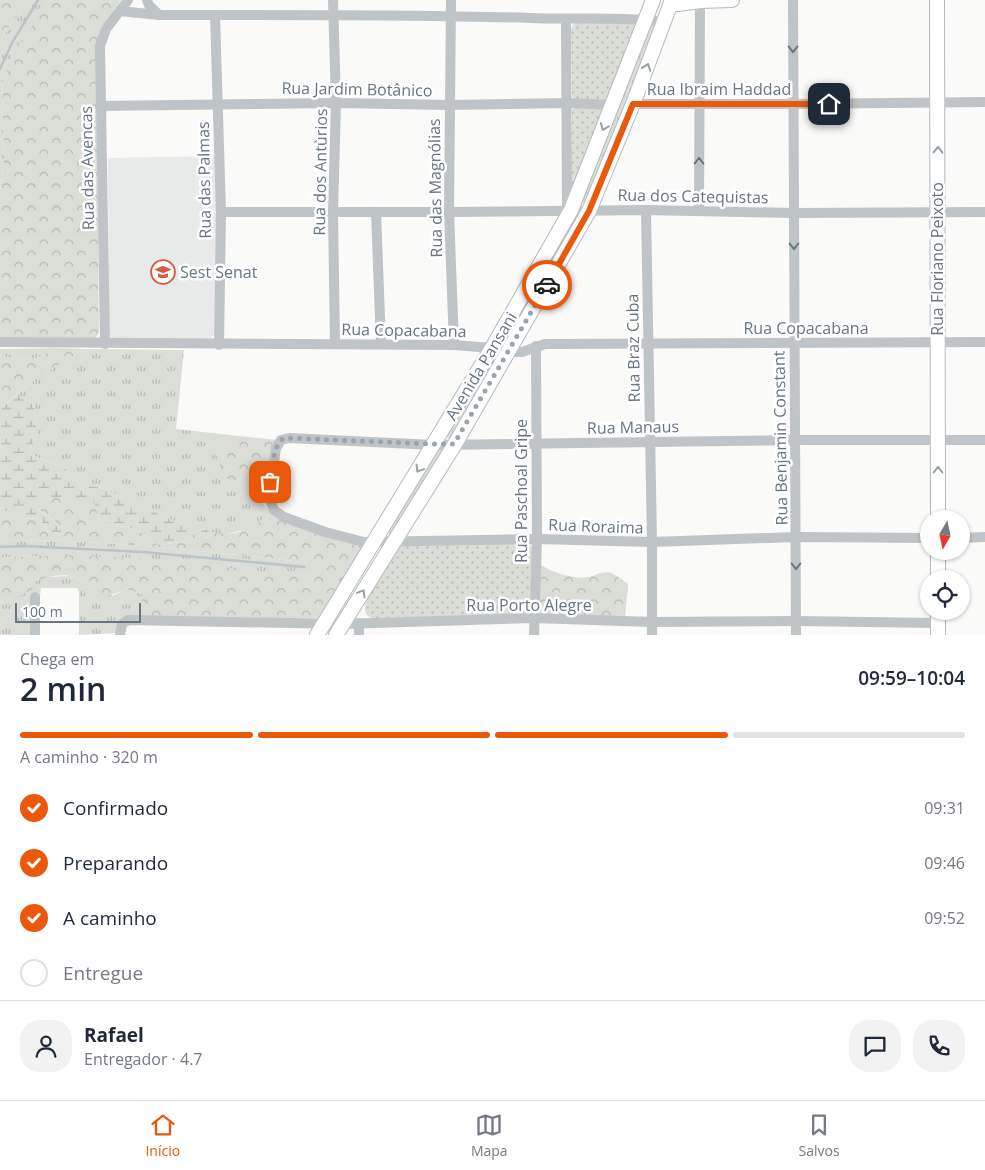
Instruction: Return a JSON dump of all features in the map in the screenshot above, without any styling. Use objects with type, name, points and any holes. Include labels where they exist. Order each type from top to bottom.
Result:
[{"type":"main road","name":"Avenida Pansani","points":[[320,629],[492,348],[569,213],[653,0]]},
{"type":"main road","points":[[671,3],[732,0]]},
{"type":"main road","name":"Rua Floriano Peixoto","points":[[937,0],[938,510]]},
{"type":"main road","name":"Avenida Pansani","points":[[340,630],[454,444],[589,211],[633,104],[671,3]]},
{"type":"street","name":"Rua das Avencas","points":[[105,344],[100,46],[106,30],[128,0]]},
{"type":"street","points":[[147,0],[148,5],[158,15]]},
{"type":"street","name":"Rua dos Antùrios","points":[[333,0],[336,103],[334,212],[335,344]]},
{"type":"street","name":"Rua das Magnólias","points":[[451,0],[449,105],[454,345]]},
{"type":"street","name":"Rua Benjamin Constant","points":[[793,0],[796,635]]},
{"type":"street","points":[[698,1],[699,210]]},
{"type":"street","points":[[120,10],[158,15],[451,15],[663,22]]},
{"type":"street","name":"Rua das Palmas","points":[[215,15],[221,212],[219,345]]},
{"type":"street","points":[[566,19],[569,213]]},
{"type":"street","name":"Rua Ibraim Haddad","points":[[633,104],[985,102]]},
{"type":"street","name":"Rua Jardim Botânico","points":[[100,106],[217,103],[449,105],[567,103],[613,105]]},
{"type":"street","name":"Rua dos Catequistas","points":[[221,212],[569,213],[646,210],[794,213],[985,212]]},
{"type":"street","name":"Rua Braz Cuba","points":[[646,210],[652,635]]},
{"type":"street","points":[[376,212],[381,344]]},
{"type":"street","name":"Rua Copacabana","points":[[0,342],[219,345],[454,345],[492,348],[508,352],[522,352],[545,344],[985,342]]},
{"type":"street","name":"Rua Paschoal Gripe","points":[[534,635],[537,539],[536,346]]},
{"type":"street","name":"Rua Manaus","points":[[270,504],[270,482],[276,448],[281,440],[289,438],[434,444],[985,440]]},
{"type":"street","name":"Rua Roraima","points":[[270,504],[274,510],[284,517],[326,532],[364,542],[537,539],[652,542],[796,537],[920,538]]},
{"type":"street","points":[[970,538],[985,537]]},
{"type":"street","points":[[35,597],[35,635]]},
{"type":"street","name":"Rua Porto Alegre","points":[[120,635],[122,624],[128,620],[340,630],[359,623],[534,618],[652,622],[796,621],[938,623]]},
{"type":"street","points":[[359,623],[359,635]]},
{"type":"shaded area","name":"Sest Senat","points":[[216,156],[218,212],[216,332],[210,339],[114,340],[109,335],[108,158]]},
{"type":"green space","points":[[0,0],[26,0],[0,42]]},
{"type":"green space","points":[[26,0],[51,0],[2,83],[4,159],[0,192],[0,42]]},
{"type":"green space","points":[[51,0],[121,0],[101,28],[96,47],[99,332],[95,339],[0,337],[0,192],[4,159],[2,83],[17,48]]},
{"type":"green space","points":[[574,23],[636,23],[639,28],[606,101],[575,100],[572,96],[571,29]]},
{"type":"green space","points":[[650,26],[654,26],[657,29],[585,205],[581,201]]},
{"type":"green space","points":[[574,108],[604,109],[571,191],[572,110]]},
{"type":"green space","points":[[575,216],[579,216],[510,335],[505,334]]},
{"type":"green space","points":[[58,348],[32,359],[9,358],[0,355],[0,349]]},
{"type":"green space","points":[[58,348],[84,349],[34,380],[0,409],[0,355],[9,358],[32,359]]},
{"type":"green space","points":[[84,349],[184,350],[176,429],[230,435],[216,455],[253,483],[266,482],[263,504],[272,513],[249,529],[222,535],[174,521],[102,488],[79,484],[64,468],[28,452],[37,437],[34,404],[17,395],[34,380]]},
{"type":"green space","points":[[495,353],[500,355],[450,440],[445,435]]},
{"type":"green space","points":[[17,395],[34,404],[37,437],[28,452],[64,468],[79,484],[102,488],[174,521],[210,531],[183,541],[154,544],[144,534],[131,528],[102,526],[93,500],[81,503],[62,498],[45,497],[35,507],[55,521],[64,534],[48,531],[40,519],[20,518],[0,508],[0,409]]},
{"type":"green space","points":[[230,435],[276,440],[271,451],[266,482],[240,485],[224,477],[216,455]]},
{"type":"green space","points":[[442,449],[443,451],[391,535],[389,534],[387,531],[436,450]]},
{"type":"green space","points":[[45,497],[60,497],[78,503],[93,500],[102,526],[131,528],[144,534],[154,544],[183,541],[210,531],[228,534],[236,533],[243,531],[272,513],[362,545],[363,549],[340,583],[325,614],[318,618],[142,617],[142,594],[126,589],[106,596],[95,595],[85,589],[77,578],[65,575],[50,576],[36,581],[36,587],[20,596],[0,596],[0,558],[55,555],[138,558],[299,575],[317,573],[312,563],[221,553],[69,541],[0,541],[0,508],[20,518],[40,519],[48,531],[64,534],[55,521],[35,507]]},
{"type":"green space","points":[[0,541],[69,541],[221,553],[312,563],[317,573],[299,575],[55,555],[0,558]]},
{"type":"green space","points":[[404,544],[526,544],[532,547],[531,612],[527,616],[371,618],[366,614],[365,610],[366,598],[395,548]]},
{"type":"green space","points":[[541,565],[557,573],[576,577],[588,577],[605,572],[615,575],[628,584],[625,618],[543,615],[539,611]]},
{"type":"green space","points":[[46,577],[76,577],[83,584],[113,596],[126,589],[142,594],[142,617],[120,619],[117,633],[79,635],[79,592],[77,588],[41,588],[40,596],[36,592],[33,592],[31,595],[30,635],[0,635],[0,596],[20,596],[31,588],[36,581]]},
{"type":"waterway","points":[[0,69],[12,43],[38,0]]},
{"type":"waterway","points":[[0,547],[25,546],[143,552],[304,567]]},
{"type":"way so far","points":[[270,482],[276,448],[284,438],[454,444],[547,285]]},
{"type":"place","name":"Sest Senat","points":[[163,272]]},
{"type":"route","points":[[547,285],[589,211],[633,104],[829,104]]}]
